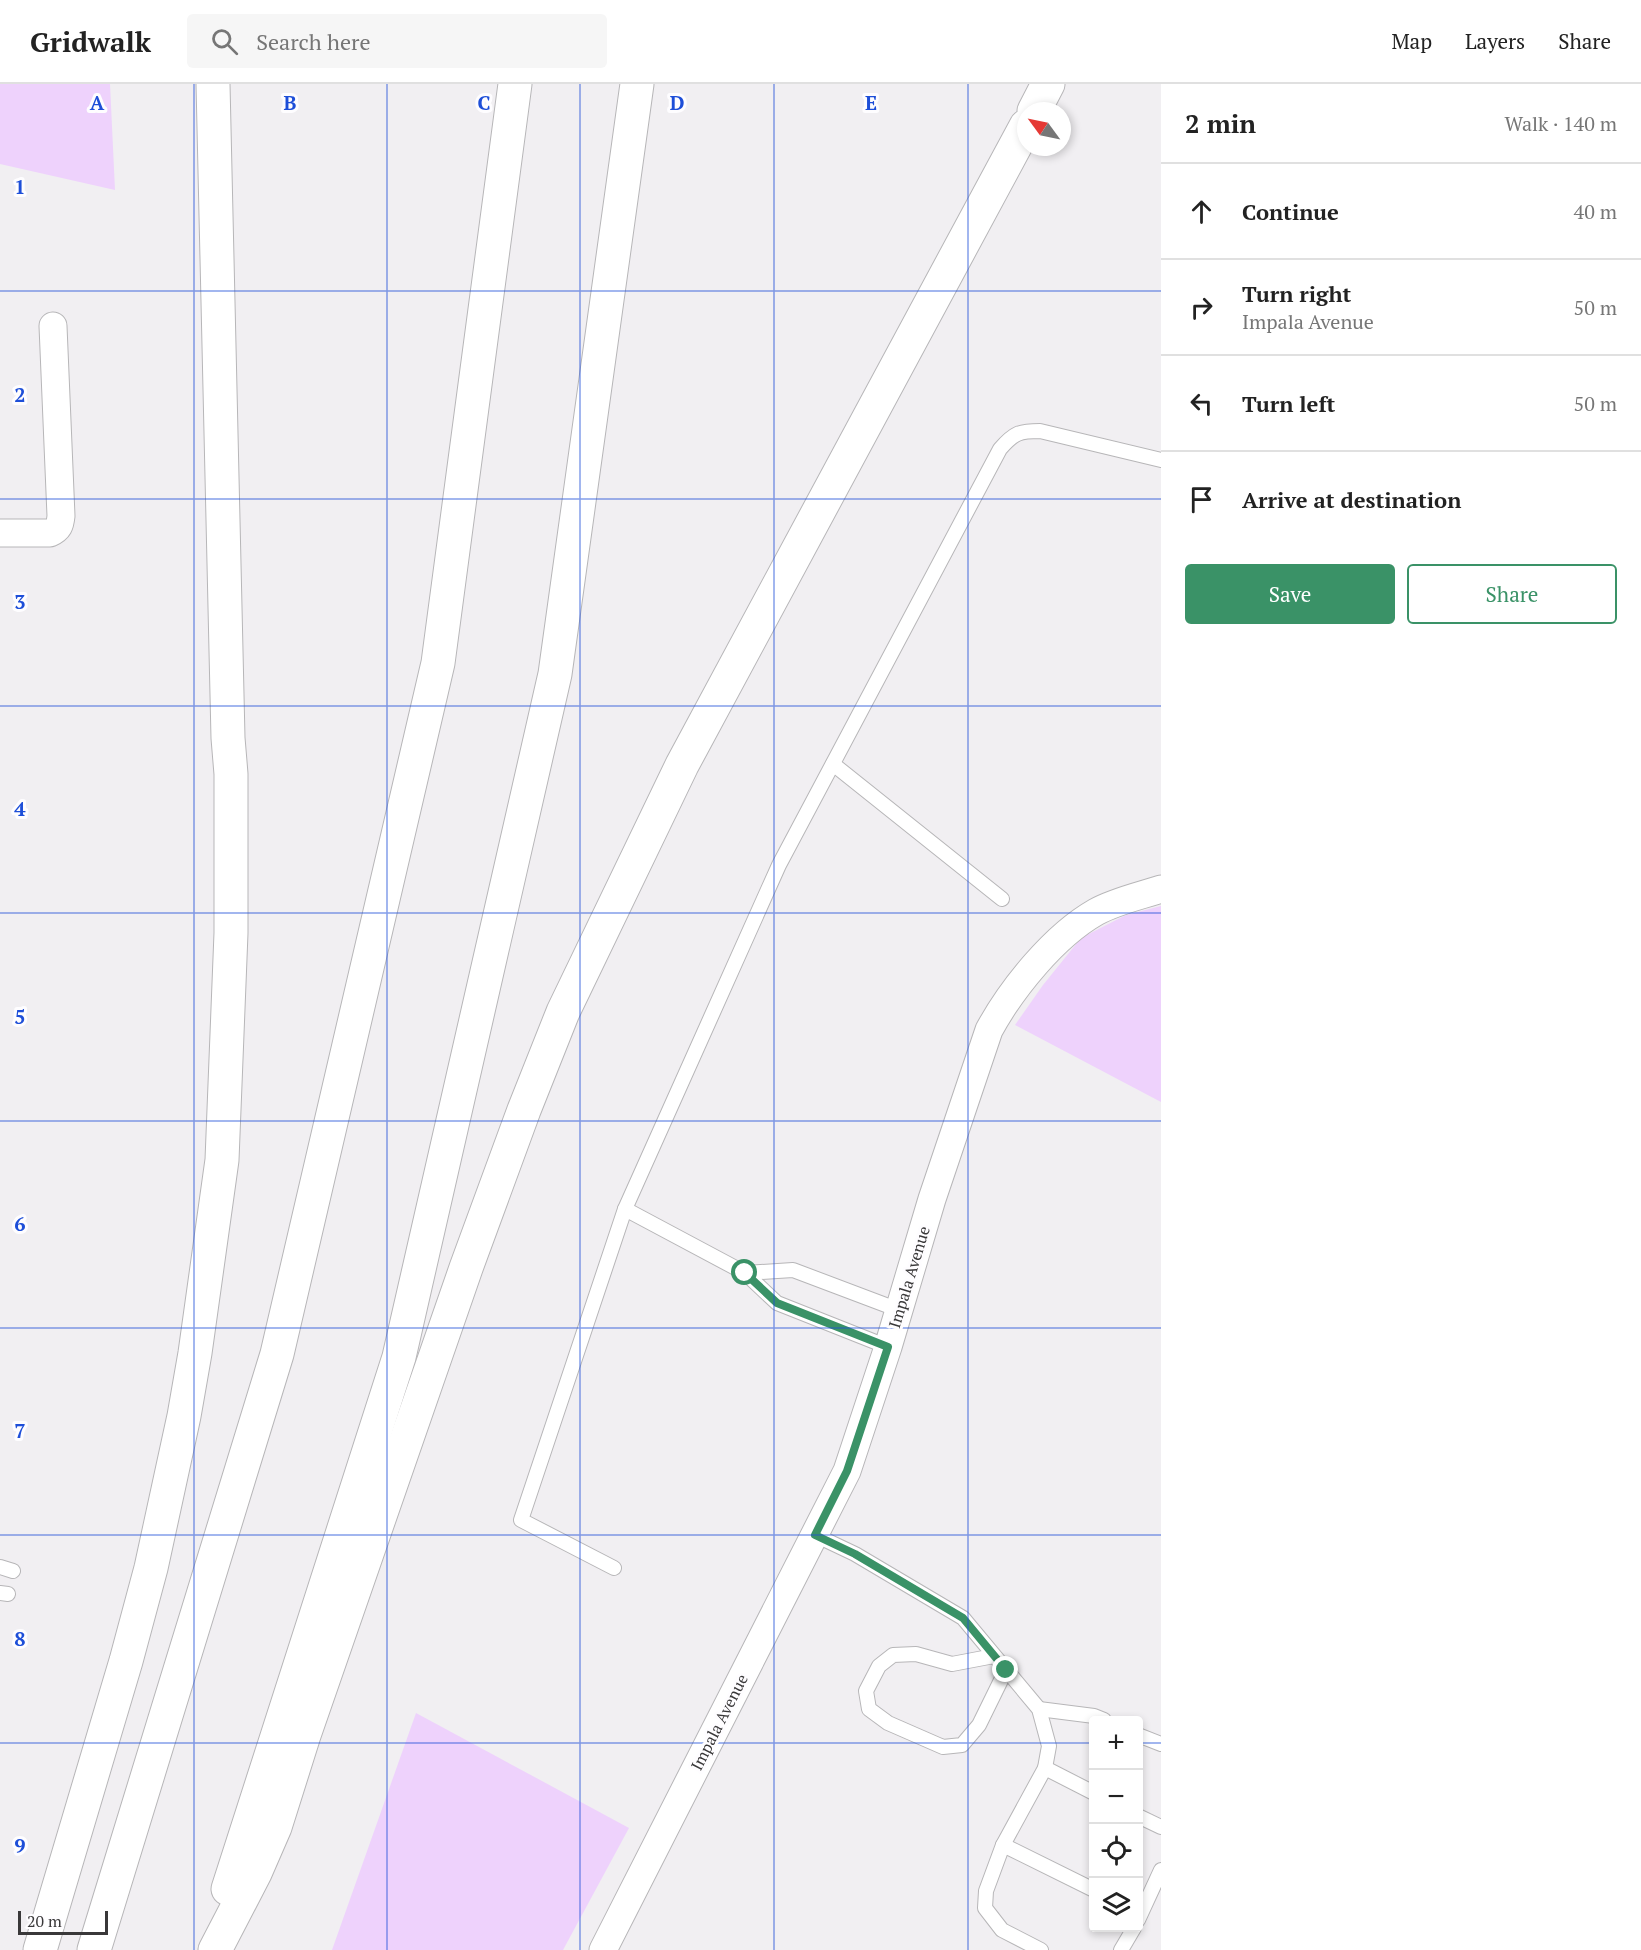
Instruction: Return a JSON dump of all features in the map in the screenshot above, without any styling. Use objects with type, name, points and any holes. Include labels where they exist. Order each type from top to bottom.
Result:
[{"type":"highway","points":[[40,1950],[126,1661],[151,1568],[193,1364],[222,1160],[231,933],[231,774],[228,738],[213,84]]},
{"type":"highway","points":[[94,1950],[277,1354],[438,663],[515,84]]},
{"type":"highway","points":[[208,1950],[401,1346],[555,674],[637,84]]},
{"type":"highway","points":[[1039,102],[1048,84]]},
{"type":"highway","points":[[215,1950],[255,1873],[275,1827],[304,1735],[462,1279],[524,1110],[563,1012],[682,765],[1017,143]]},
{"type":"street","points":[[0,532],[51,533],[60,525],[53,326]]},
{"type":"street","name":"Impala Avenue","points":[[603,1950],[847,1471],[888,1347],[932,1199],[989,1030],[1002,1006],[1027,975],[1073,926],[1099,911],[1161,889]]},
{"type":"lane","points":[[614,1568],[521,1520],[625,1209],[779,865],[1000,449],[1012,436],[1023,431],[1040,431],[1161,460]]},
{"type":"lane","points":[[833,764],[1002,899]]},
{"type":"lane","points":[[625,1209],[745,1273],[777,1303],[888,1347]]},
{"type":"lane","points":[[745,1273],[793,1270],[899,1310]]},
{"type":"lane","points":[[815,1535],[855,1554],[963,1618],[1039,1709],[1049,1746],[1045,1768],[1003,1845],[986,1891],[986,1908],[1002,1930],[1041,1950]]},
{"type":"lane","points":[[994,1656],[952,1664],[916,1654],[893,1655],[879,1666],[866,1691],[870,1709],[888,1723],[943,1747],[962,1746],[979,1725],[1006,1670]]},
{"type":"lane","points":[[1039,1709],[1094,1716]]},
{"type":"lane","points":[[1143,1737],[1161,1744]]},
{"type":"lane","points":[[1045,1768],[1089,1790]]},
{"type":"lane","points":[[1143,1818],[1161,1827]]},
{"type":"lane","points":[[1003,1845],[1089,1888]]},
{"type":"lane","points":[[1143,1909],[1161,1870]]},
{"type":"lane","points":[[1121,1950],[1132,1932]]},
{"type":"shaded area","points":[[0,84],[110,84],[115,190],[0,164]]},
{"type":"shaded area","points":[[1161,906],[1161,1102],[1015,1025],[1043,985],[1081,938],[1126,915]]},
{"type":"shaded area","points":[[416,1713],[629,1828],[563,1950],[332,1950]]},
{"type":"route","points":[[745,1273],[777,1303],[888,1347],[847,1471],[815,1535],[855,1554],[963,1618],[1006,1670]]}]
